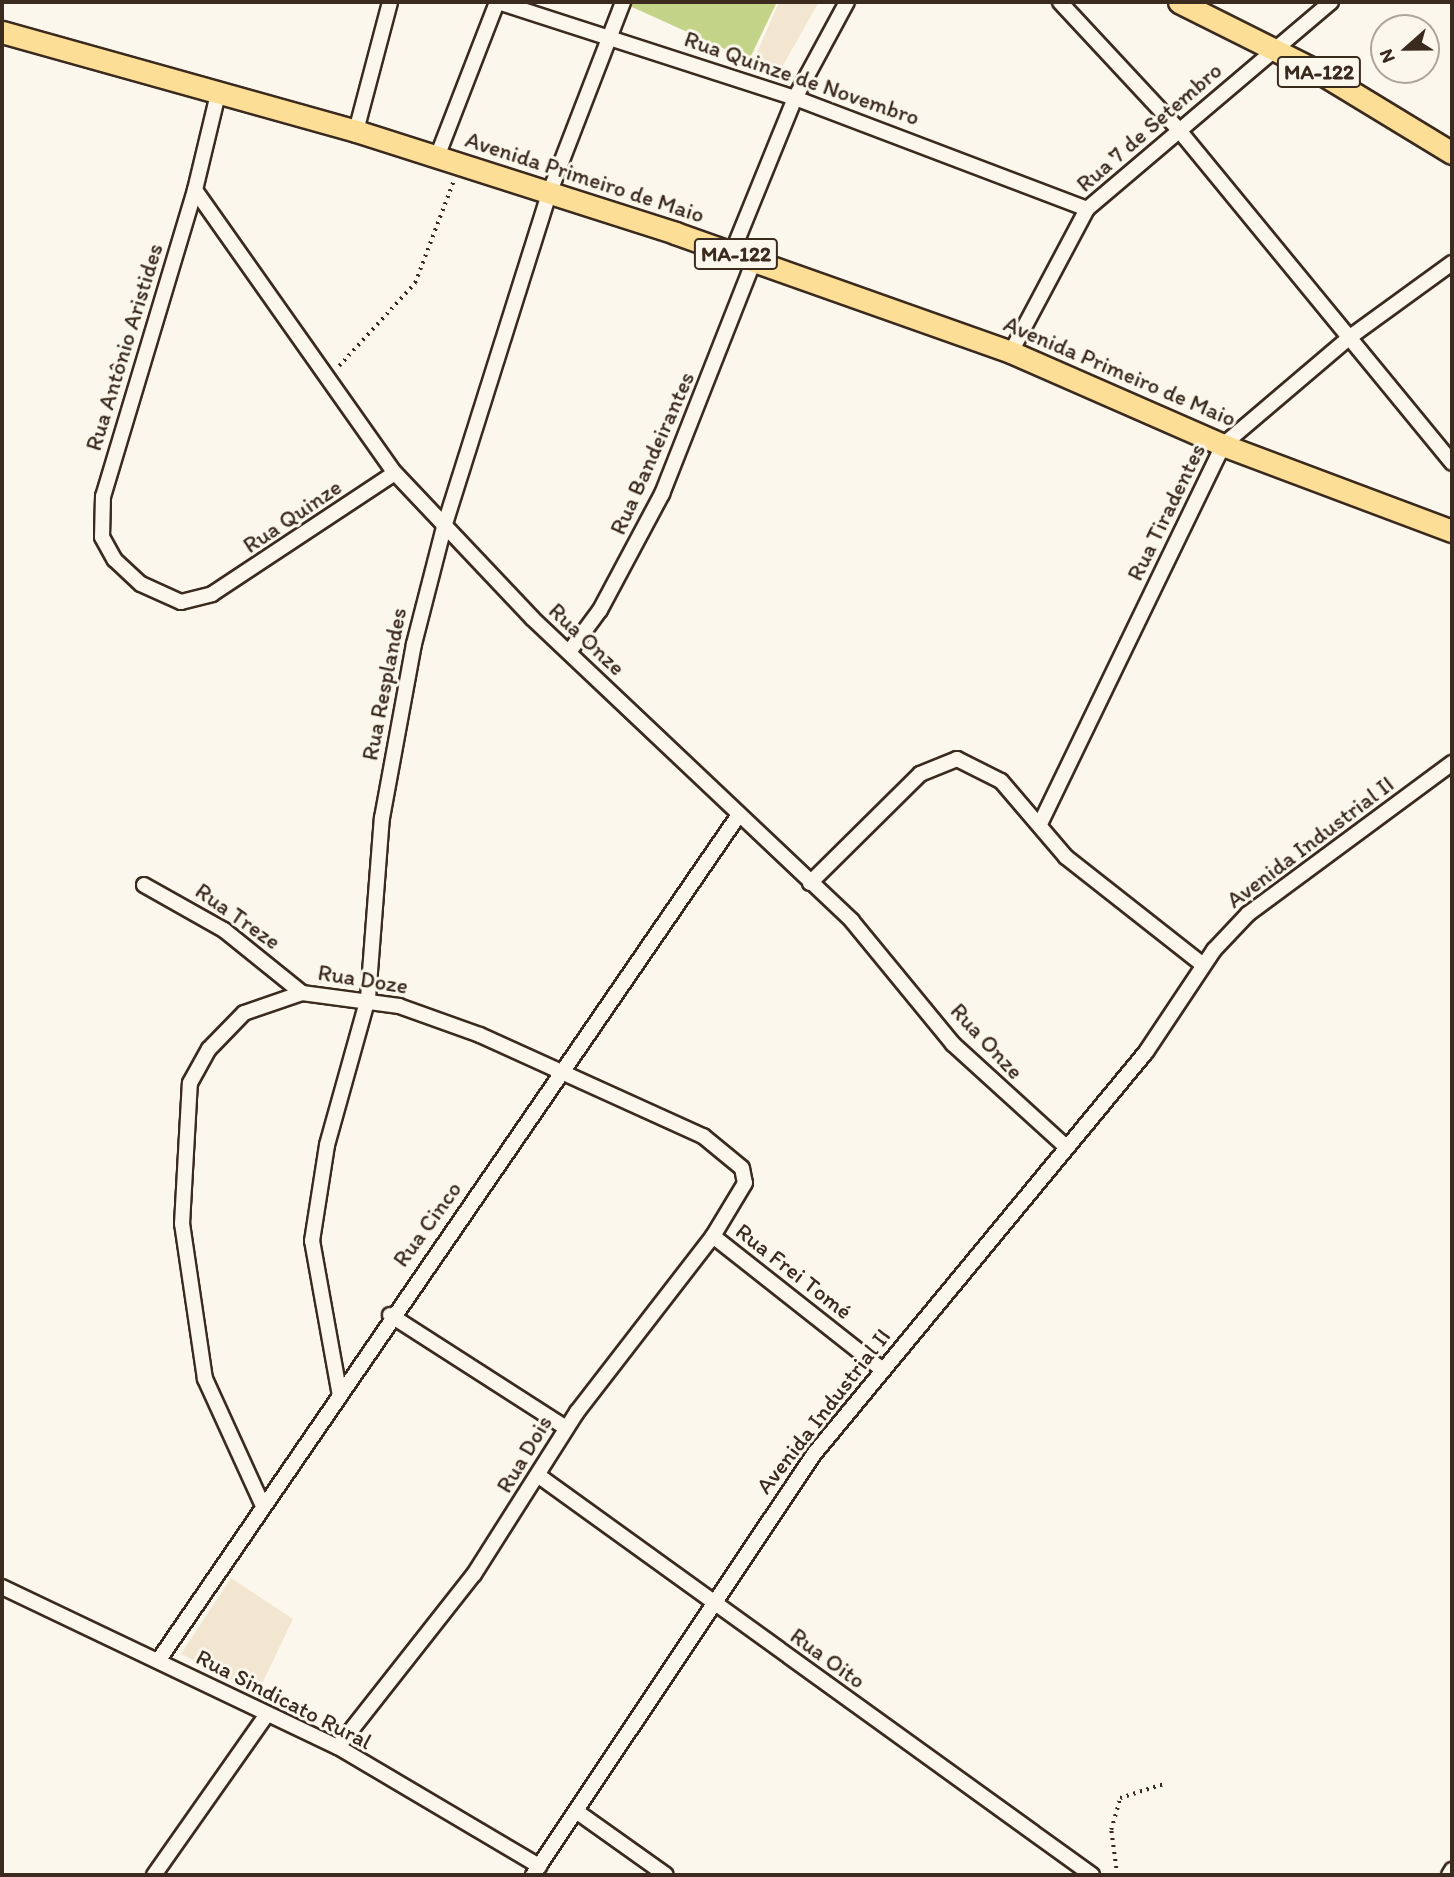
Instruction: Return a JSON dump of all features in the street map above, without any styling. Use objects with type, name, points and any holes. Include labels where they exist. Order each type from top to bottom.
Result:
[{"type":"main road","name":"MA-122","points":[[1180,2],[1277,49],[1452,153]]},
{"type":"main road","name":"Avenida Primeiro de Maio","points":[[2,32],[355,131],[733,253],[1011,352],[1223,445],[1452,531]]},
{"type":"street","points":[[355,131],[390,2]]},
{"type":"street","points":[[436,157],[497,2]]},
{"type":"street","name":"Rua Quinze de Novembro","points":[[497,2],[610,34],[795,98],[1087,209]]},
{"type":"street","name":"Rua Resplandes","points":[[340,1396],[312,1241],[327,1145],[368,998],[384,806],[444,527],[549,194],[623,2]]},
{"type":"street","points":[[733,253],[795,98],[846,2]]},
{"type":"street","points":[[1060,2],[1178,129],[1452,463]]},
{"type":"street","name":"Rua 7 de Setembro","points":[[1011,352],[1087,209],[1178,129],[1331,2]]},
{"type":"street","points":[[195,190],[218,94]]},
{"type":"street","name":"Rua Onze","points":[[195,190],[395,473],[444,527],[569,652],[898,970],[953,1044],[1066,1147]]},
{"type":"street","name":"Rua Antônio Aristides","points":[[195,190],[99,517],[108,550],[141,584],[181,602],[212,594]]},
{"type":"street","name":"Rua Bandeirantes","points":[[569,652],[600,610],[662,494],[754,261]]},
{"type":"street","name":"Rua Tiradentes","points":[[1040,824],[1223,445],[1350,337],[1452,263]]},
{"type":"street","name":"Rua Quinze","points":[[212,594],[395,473]]},
{"type":"street","points":[[810,883],[920,774],[945,760],[985,770],[1040,824],[1066,857],[1203,965]]},
{"type":"street","name":"Avenida Industrial II","points":[[536,1871],[712,1602],[880,1368],[949,1294],[1146,1052],[1203,965],[1248,914],[1452,763]]},
{"type":"street","name":"Rua Cinco","points":[[158,1661],[340,1396],[390,1315],[563,1072],[738,816]]},
{"type":"street","name":"Rua Treze","points":[[144,885],[225,930],[302,993]]},
{"type":"street","name":"Rua Doze","points":[[263,1506],[224,1430],[195,1342],[182,1224],[183,1132],[190,1083],[225,1029],[268,1002],[302,993],[368,998],[443,1020],[722,1146],[742,1168],[745,1183]]},
{"type":"street","name":"Rua Dois","points":[[338,1747],[474,1574],[539,1476],[566,1428],[713,1236],[745,1183]]},
{"type":"street","name":"Rua Frei Tomé","points":[[713,1236],[880,1368]]},
{"type":"street","points":[[390,1315],[566,1428]]},
{"type":"street","name":"Rua Oito","points":[[539,1476],[1092,1875]]},
{"type":"street","name":"Rua Sindicato Rural","points":[[3,1589],[158,1661],[265,1717],[338,1747],[536,1871]]},
{"type":"street","points":[[154,1875],[265,1717]]},
{"type":"street","points":[[576,1811],[666,1875]]},
{"type":"street","points":[[1449,1875],[1452,1870]]},
{"type":"path","points":[[326,378],[376,332],[415,283],[460,165]]},
{"type":"path","points":[[1117,1875],[1111,1830],[1120,1798],[1164,1784]]},
{"type":"shaded area","points":[[779,2],[819,2],[778,74],[756,55]]},
{"type":"shaded area","points":[[231,1578],[293,1619],[257,1694],[181,1654]]},
{"type":"green space","points":[[621,2],[777,2],[749,60]]}]
